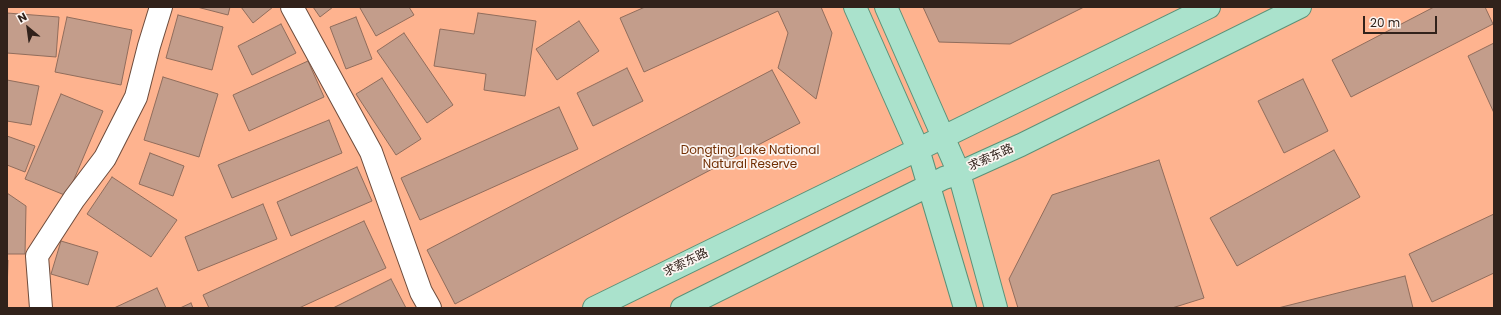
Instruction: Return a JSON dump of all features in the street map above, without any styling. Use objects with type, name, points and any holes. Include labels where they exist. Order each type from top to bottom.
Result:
[{"type":"main road","points":[[855,7],[918,149],[965,308]]},
{"type":"main road","points":[[886,7],[958,173],[996,308]]},
{"type":"main road","name":"求索东路","points":[[594,308],[1209,7]]},
{"type":"main road","name":"求索东路","points":[[682,308],[928,185],[1021,145],[1300,7]]},
{"type":"street","points":[[40,308],[37,256],[74,199],[104,158],[136,97],[161,7]]},
{"type":"street","points":[[292,7],[371,152],[421,292],[430,308]]},
{"type":"green space","name":"Dongting Lake National Natural Reserve","points":[[7,7],[1494,7],[1494,308],[7,308]]},
{"type":"building","points":[[197,7],[230,7],[228,15]]},
{"type":"building","points":[[241,7],[273,7],[253,23]]},
{"type":"building","points":[[313,7],[333,7],[320,17]]},
{"type":"building","points":[[409,7],[414,15],[376,36],[360,8]]},
{"type":"building","points":[[645,7],[821,7],[832,33],[816,99],[778,68],[788,33],[778,11],[644,72],[620,18]]},
{"type":"building","points":[[923,7],[1084,7],[1010,44],[939,42]]},
{"type":"building","points":[[1434,7],[1485,7],[1493,24],[1351,97],[1332,60]]},
{"type":"building","points":[[7,13],[59,17],[56,57],[7,53]]},
{"type":"building","points":[[478,13],[536,21],[525,96],[484,90],[486,74],[434,66],[440,29],[474,34]]},
{"type":"building","points":[[178,15],[223,27],[212,70],[166,58]]},
{"type":"building","points":[[67,17],[132,30],[121,85],[55,72]]},
{"type":"building","points":[[356,17],[372,59],[346,69],[330,27]]},
{"type":"building","points":[[579,21],[599,51],[557,80],[536,49]]},
{"type":"building","points":[[281,24],[296,53],[252,75],[238,46]]},
{"type":"building","points":[[404,33],[453,105],[427,123],[377,51]]},
{"type":"building","points":[[1494,43],[1494,113],[1468,56]]},
{"type":"building","points":[[308,61],[324,97],[249,131],[233,95]]},
{"type":"building","points":[[627,68],[643,101],[593,126],[577,93]]},
{"type":"building","points":[[772,70],[800,123],[455,304],[427,250]]},
{"type":"building","points":[[163,77],[218,94],[199,157],[144,140]]},
{"type":"building","points":[[382,78],[421,139],[396,155],[356,94]]},
{"type":"building","points":[[1303,79],[1328,131],[1284,153],[1258,101]]},
{"type":"building","points":[[7,80],[39,86],[31,125],[7,121]]},
{"type":"building","points":[[61,94],[103,111],[67,196],[25,179]]},
{"type":"building","points":[[559,107],[578,149],[420,220],[401,178]]},
{"type":"building","points":[[329,120],[342,153],[232,198],[218,165]]},
{"type":"building","points":[[7,136],[35,146],[25,172],[7,165]]},
{"type":"building","points":[[1334,150],[1360,197],[1237,266],[1210,218]]},
{"type":"building","points":[[150,153],[184,166],[173,196],[139,184]]},
{"type":"building","points":[[1159,160],[1204,298],[1172,308],[1018,308],[1009,279],[1052,195]]},
{"type":"building","points":[[357,167],[372,201],[291,236],[277,202]]},
{"type":"building","points":[[112,177],[177,220],[151,257],[87,214]]},
{"type":"building","points":[[7,193],[26,206],[25,254],[7,254]]},
{"type":"building","points":[[263,204],[277,239],[198,271],[185,237]]},
{"type":"building","points":[[1494,214],[1494,273],[1432,302],[1409,254]]},
{"type":"building","points":[[364,221],[386,268],[299,308],[209,308],[203,295]]},
{"type":"building","points":[[61,241],[98,252],[88,285],[51,274]]},
{"type":"building","points":[[7,260],[8,260],[7,294]]},
{"type":"building","points":[[1405,276],[1413,308],[1278,308]]},
{"type":"building","points":[[391,279],[406,308],[333,308]]},
{"type":"building","points":[[157,288],[166,308],[114,308]]},
{"type":"building","points":[[191,303],[193,308],[180,308]]}]
